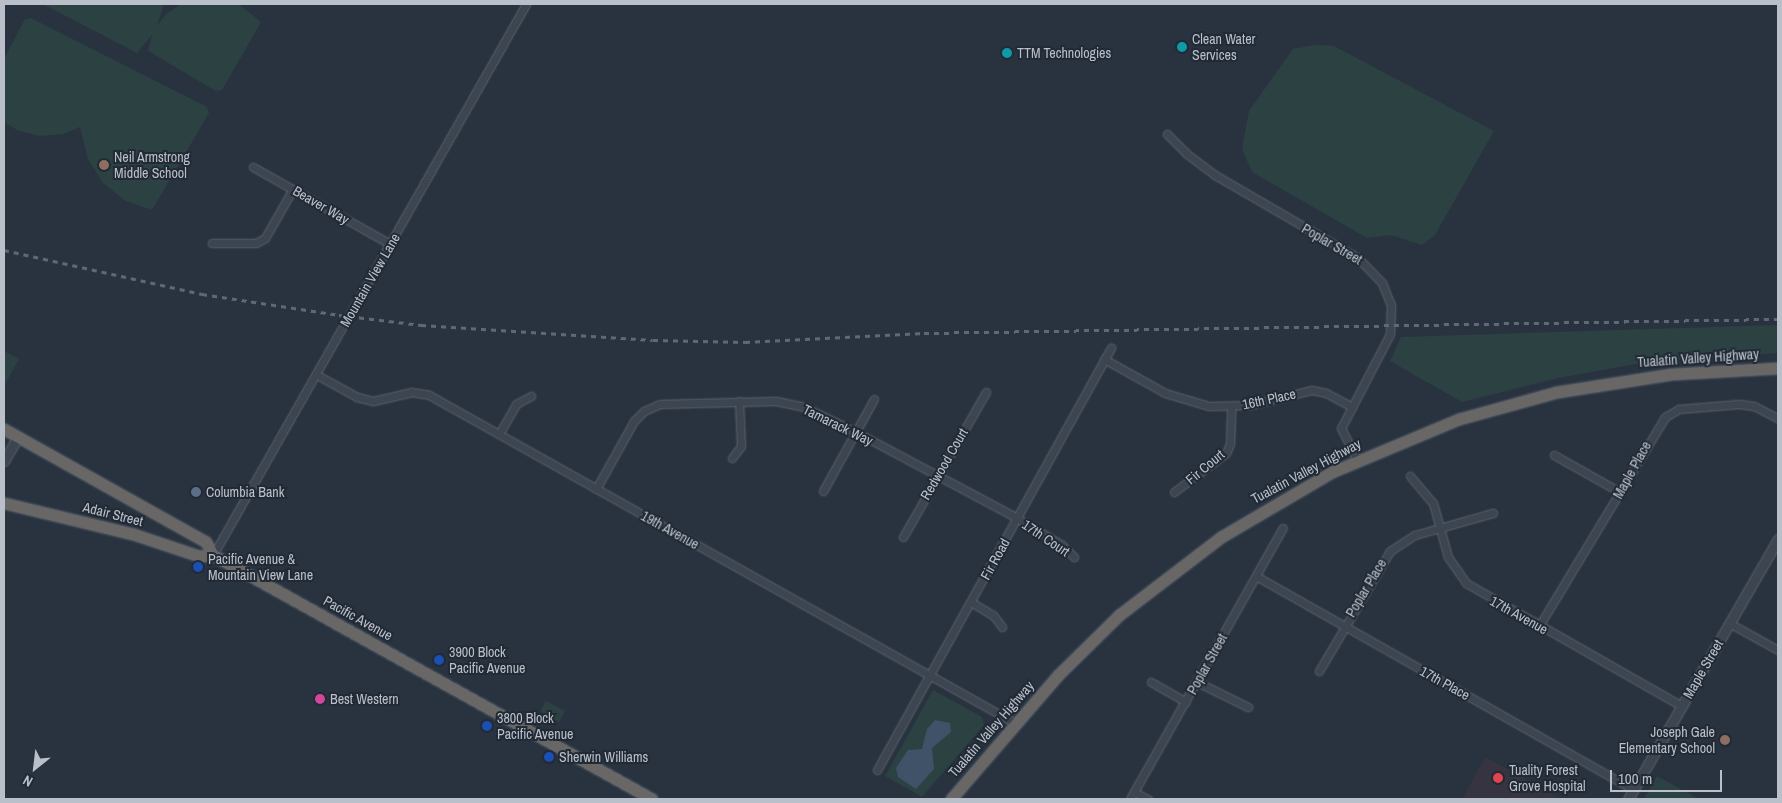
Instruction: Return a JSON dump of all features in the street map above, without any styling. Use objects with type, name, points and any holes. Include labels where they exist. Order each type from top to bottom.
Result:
[{"type":"highway","name":"Tualatin Valley Highway","points":[[951,799],[1015,723],[1103,630],[1172,572],[1266,508],[1357,460],[1458,419],[1557,392],[1672,374],[1778,368]]},
{"type":"highway","name":"Pacific Avenue","points":[[4,429],[206,542],[213,555],[652,799]]},
{"type":"highway","name":"Adair Street","points":[[4,503],[133,534],[199,556],[213,555]]},
{"type":"street","name":"Mountain View Lane","points":[[213,555],[317,375],[526,4]]},
{"type":"street","name":"Poplar Street","points":[[1167,134],[1209,171],[1358,258],[1382,283],[1391,305],[1390,334],[1341,428],[1357,460]]},
{"type":"street","name":"Beaver Way","points":[[252,167],[390,244]]},
{"type":"street","points":[[212,243],[256,243],[264,238],[293,189]]},
{"type":"street","name":"Fir Road","points":[[878,770],[1111,347]]},
{"type":"street","name":"16th Place","points":[[1104,359],[1165,393],[1187,402],[1231,407],[1312,390],[1326,393],[1352,407]]},
{"type":"street","name":"19th Avenue","points":[[317,375],[357,397],[373,401],[411,392],[429,395],[1015,723]]},
{"type":"street","name":"Redwood Court","points":[[903,537],[986,392]]},
{"type":"street","points":[[499,434],[516,404],[531,396]]},
{"type":"street","points":[[823,491],[874,399]]},
{"type":"street","points":[[732,458],[741,446],[739,401]]},
{"type":"street","name":"Tamarack Way","points":[[596,489],[634,421],[644,411],[660,404],[776,401],[804,407],[856,432],[937,478],[1017,518]]},
{"type":"street","name":"Maple Place","points":[[1539,626],[1620,492],[1656,428],[1673,411],[1747,404],[1778,418]]},
{"type":"street","name":"Fir Court","points":[[1174,492],[1226,453],[1230,444],[1231,407]]},
{"type":"street","points":[[4,462],[18,436]]},
{"type":"street","points":[[1554,455],[1620,492]]},
{"type":"street","name":"17th Avenue","points":[[1410,476],[1430,497],[1448,557],[1466,583],[1682,706]]},
{"type":"street","name":"Poplar Place","points":[[1319,671],[1390,551],[1416,535],[1493,513]]},
{"type":"street","name":"17th Court","points":[[1017,518],[1062,546],[1074,557]]},
{"type":"street","name":"Poplar Street","points":[[1130,799],[1283,528]]},
{"type":"street","name":"Maple Street","points":[[1628,799],[1778,540]]},
{"type":"street","name":"17th Place","points":[[1256,576],[1633,789]]},
{"type":"street","points":[[971,602],[993,615],[1002,627]]},
{"type":"street","points":[[1729,623],[1778,650]]},
{"type":"street","points":[[1151,682],[1186,702]]},
{"type":"street","points":[[1197,682],[1248,708]]},
{"type":"street","points":[[1134,792],[1148,799]]},
{"type":"shaded area","name":"Tuality Forest Grove Hospital","points":[[1485,757],[1562,799],[1462,799]]},
{"type":"green space","points":[[43,4],[164,4],[157,26],[166,14],[181,4],[238,4],[261,22],[222,90],[216,91],[148,51],[152,35],[137,53]]},
{"type":"green space","points":[[31,18],[207,107],[209,113],[152,210],[126,201],[103,183],[88,159],[80,127],[63,134],[40,136],[17,130],[4,122],[4,59],[25,19]]},
{"type":"green space","points":[[1315,45],[1334,46],[1494,131],[1435,235],[1422,245],[1391,235],[1367,238],[1252,172],[1242,149],[1249,111],[1293,49]]},
{"type":"green space","points":[[1778,325],[1778,353],[1646,362],[1558,378],[1462,402],[1390,361],[1401,337]]},
{"type":"green space","points":[[4,351],[19,359],[4,386]]},
{"type":"green space","points":[[933,690],[982,717],[984,725],[922,797],[885,776]]},
{"type":"green space","points":[[546,701],[565,711],[559,722],[540,711]]},
{"type":"green space","points":[[1657,776],[1699,799],[1644,799]]},
{"type":"water","points":[[935,720],[950,723],[951,732],[932,748],[934,769],[916,789],[898,777],[896,768],[908,750],[922,749],[927,729]]},
{"type":"railway","points":[[4,250],[202,294],[339,315],[421,325],[653,340],[745,342],[924,333],[1778,319]]},
{"type":"place","name":"Clean Water Services","points":[[1182,47]]},
{"type":"place","name":"TTM Technologies","points":[[1007,53]]},
{"type":"place","name":"Neil Armstrong Middle School","points":[[104,165]]},
{"type":"place","name":"Columbia Bank","points":[[196,492]]},
{"type":"place","name":"Pacific Avenue & Mountain View Lane","points":[[198,567]]},
{"type":"place","name":"3900 Block Pacific Avenue","points":[[439,660]]},
{"type":"place","name":"Best Western","points":[[320,699]]},
{"type":"place","name":"3800 Block Pacific Avenue","points":[[487,726]]},
{"type":"place","name":"Joseph Gale Elementary School","points":[[1725,740]]},
{"type":"place","name":"Sherwin Williams","points":[[549,757]]},
{"type":"place","name":"Tuality Forest Grove Hospital","points":[[1498,778]]}]
